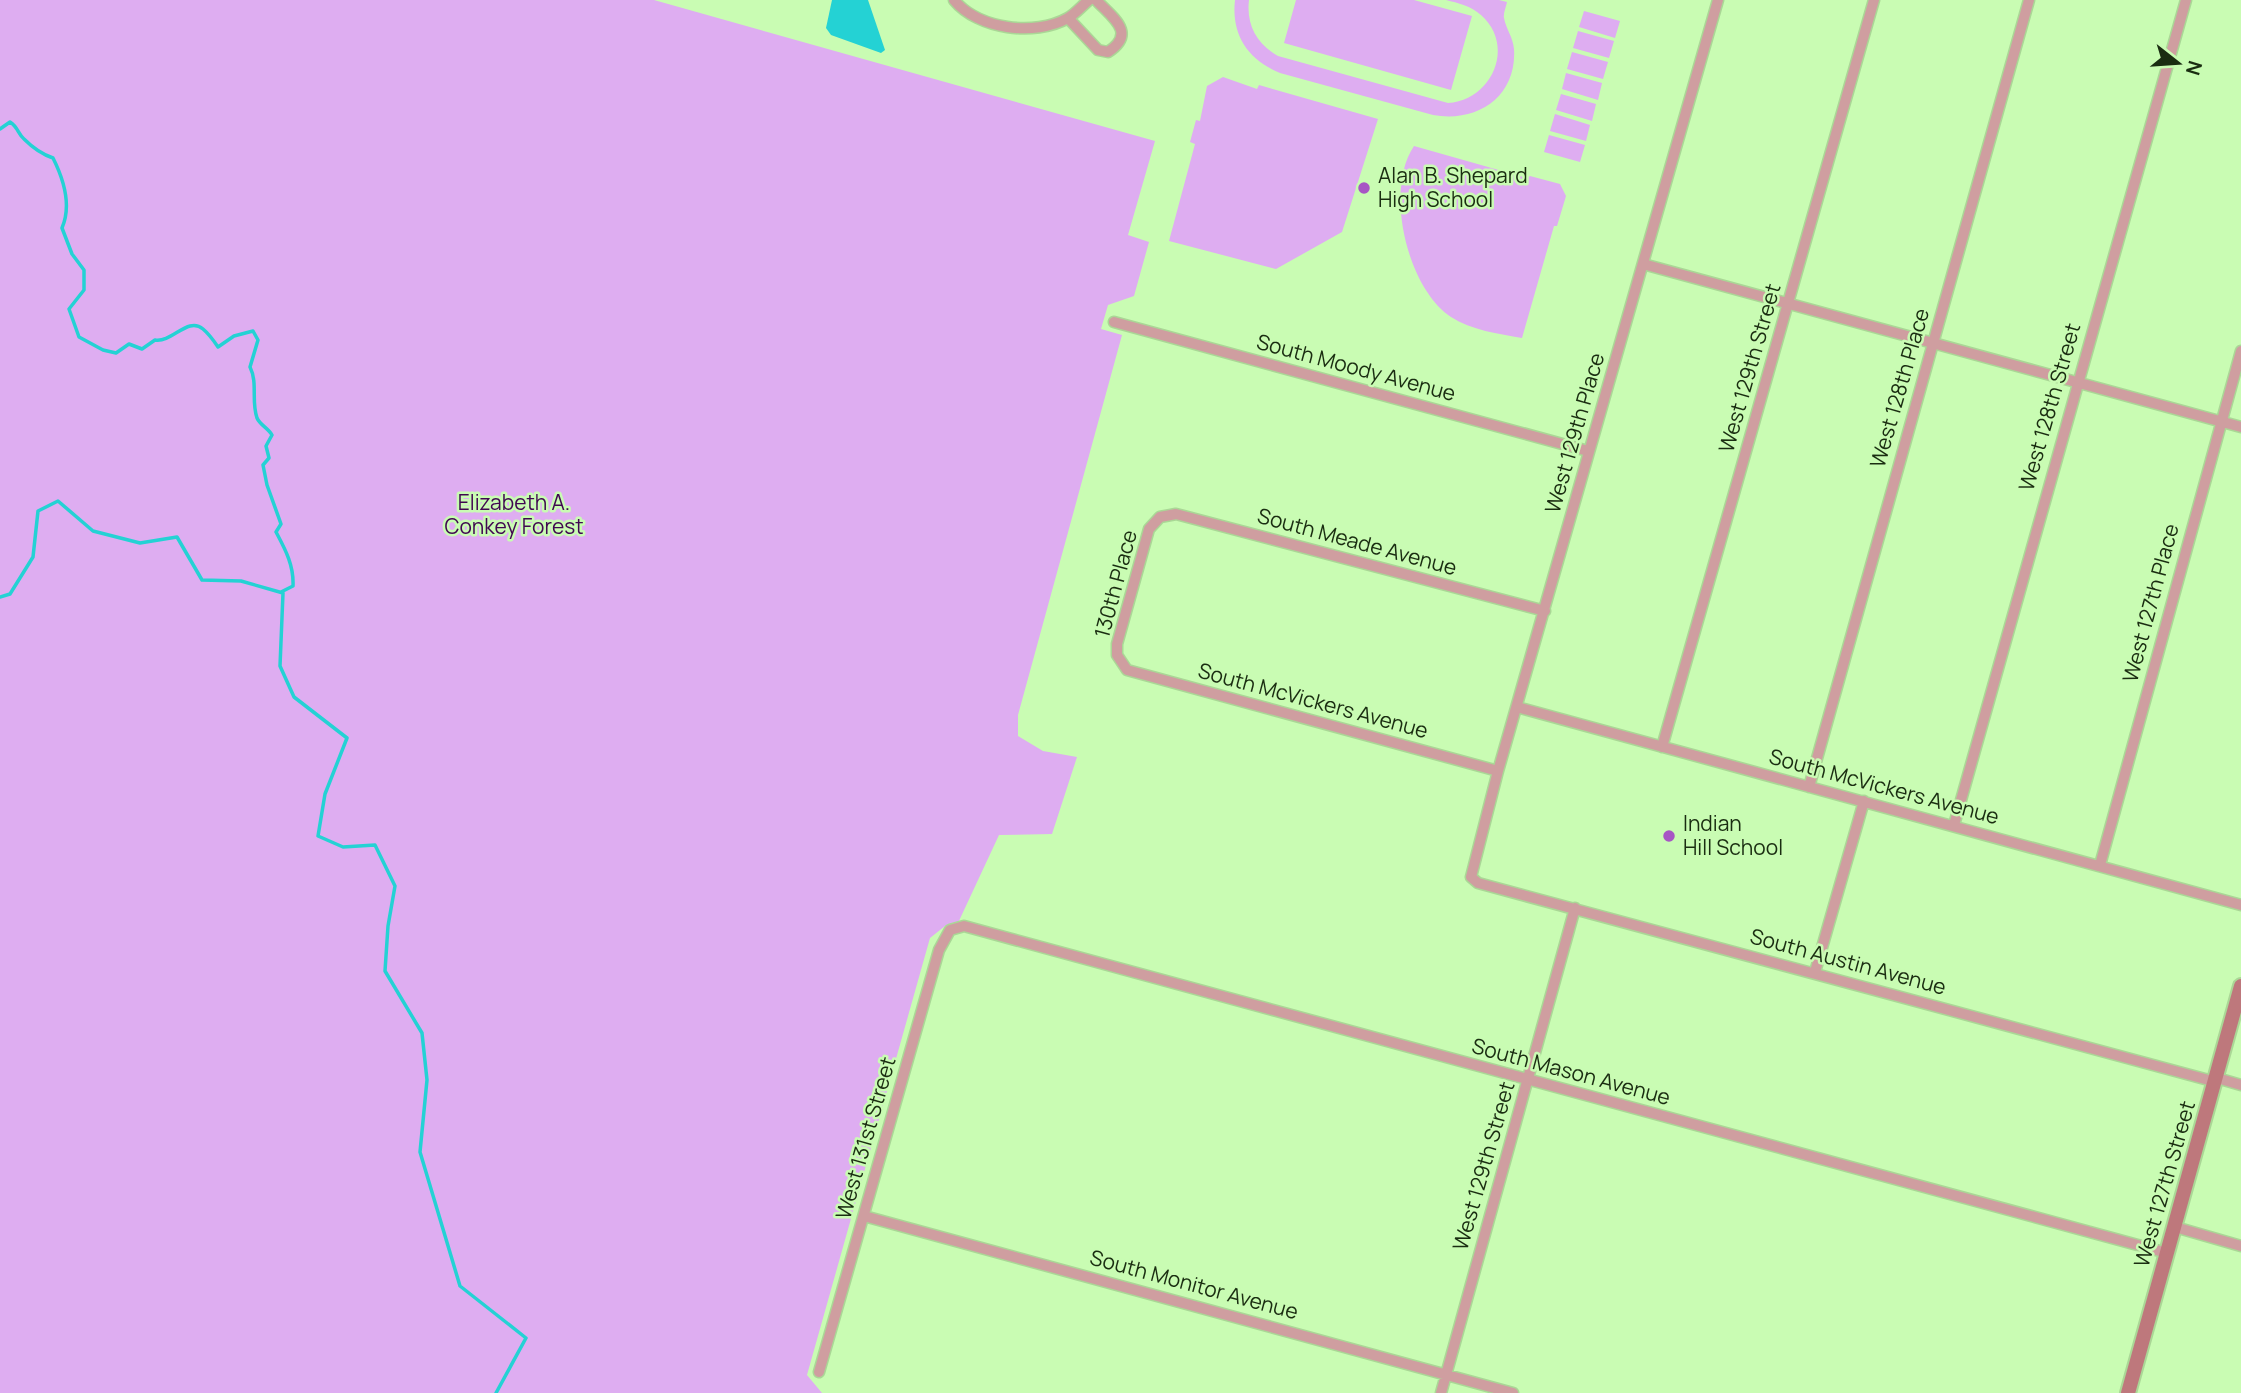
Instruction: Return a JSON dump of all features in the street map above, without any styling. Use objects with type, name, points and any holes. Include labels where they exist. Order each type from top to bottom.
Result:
[{"type":"main road","name":"West 127th Street","points":[[2128,1393],[2241,986]]},
{"type":"street","points":[[954,0],[961,8],[984,22],[1031,28],[1068,18],[1089,0]]},
{"type":"street","points":[[1068,18],[1098,50],[1108,52],[1117,46],[1122,37],[1120,26],[1096,0]]},
{"type":"street","name":"West 129th Place","points":[[1471,877],[1588,451],[1718,0]]},
{"type":"street","name":"West 129th Street","points":[[1662,747],[1874,0]]},
{"type":"street","name":"West 128th Place","points":[[1809,787],[2029,0]]},
{"type":"street","name":"West 128th Street","points":[[1954,825],[2186,0]]},
{"type":"street","points":[[1643,264],[2241,427]]},
{"type":"street","name":"South Moody Avenue","points":[[1114,322],[1588,451]]},
{"type":"street","name":"West 127th Place","points":[[2100,865],[2241,351]]},
{"type":"street","name":"South Meade Avenue","points":[[1160,517],[1176,514],[1545,611]]},
{"type":"street","name":"130th Place","points":[[1122,663],[1117,655],[1117,644],[1149,529],[1160,517]]},
{"type":"street","name":"South McVickers Avenue","points":[[1122,663],[1135,673],[1498,771]]},
{"type":"street","name":"South McVickers Avenue","points":[[1517,707],[2241,905]]},
{"type":"street","points":[[1815,972],[1864,802]]},
{"type":"street","name":"South Austin Avenue","points":[[1471,877],[1478,883],[2241,1085]]},
{"type":"street","name":"West 129th Street","points":[[1441,1393],[1575,908]]},
{"type":"street","name":"South Mason Avenue","points":[[964,926],[2167,1253]]},
{"type":"street","name":"West 131st Street","points":[[819,1372],[939,950],[950,930],[964,926]]},
{"type":"street","name":"South Monitor Avenue","points":[[864,1216],[1513,1393]]},
{"type":"street","points":[[2175,1227],[2241,1246]]},
{"type":"green space","name":"Elizabeth A. Conkey Forest","points":[[0,0],[654,0],[1155,141],[1128,235],[1149,242],[1134,296],[1108,305],[1101,329],[1122,335],[1018,715],[1018,736],[1043,751],[1077,757],[1052,834],[999,835],[958,923],[945,926],[930,938],[807,1375],[822,1393],[0,1393]]},
{"type":"green space","points":[[1235,0],[1249,0],[1251,26],[1264,46],[1278,56],[1448,103],[1463,100],[1477,92],[1494,70],[1498,56],[1497,41],[1481,15],[1469,7],[1446,0],[1499,0],[1507,2],[1504,16],[1514,49],[1513,66],[1509,81],[1491,103],[1465,115],[1433,115],[1269,68],[1251,53],[1239,35],[1234,13]]},
{"type":"green space","points":[[1296,0],[1414,0],[1472,16],[1451,90],[1284,43]]},
{"type":"green space","points":[[1584,11],[1620,21],[1615,38],[1579,27]]},
{"type":"green space","points":[[1578,31],[1614,41],[1609,58],[1573,48]]},
{"type":"green space","points":[[1572,52],[1608,62],[1603,79],[1567,69]]},
{"type":"green space","points":[[1566,73],[1602,83],[1598,100],[1562,89]]},
{"type":"green space","points":[[1223,77],[1257,89],[1259,85],[1378,119],[1342,232],[1276,269],[1169,241],[1195,144],[1190,142],[1196,120],[1200,121],[1207,86]]},
{"type":"green space","points":[[1561,94],[1596,104],[1592,121],[1556,110]]},
{"type":"green space","points":[[1555,114],[1590,125],[1586,141],[1550,131]]},
{"type":"green space","points":[[1549,135],[1585,145],[1580,162],[1544,152]]},
{"type":"green space","points":[[1414,146],[1527,178],[1530,176],[1560,184],[1566,196],[1557,226],[1554,226],[1522,338],[1485,331],[1451,317],[1422,284],[1412,262],[1401,212],[1401,187],[1405,165]]},
{"type":"water","points":[[832,0],[868,0],[885,50],[881,53],[831,35],[826,28]]},
{"type":"waterway","points":[[0,129],[10,122],[13,124],[31,145],[53,158],[60,175],[66,202],[62,228],[72,254],[84,270],[84,290],[69,309],[79,337],[103,350],[116,353],[129,344],[142,349],[155,340],[168,338],[192,326],[203,329],[218,347],[234,336],[253,331],[258,340],[250,367],[254,379],[255,412],[258,420],[272,435],[266,446],[269,458],[263,465],[281,524],[276,532],[288,557],[293,578],[293,586],[281,592]]},
{"type":"waterway","points":[[0,597],[10,594],[33,557],[38,511],[58,501],[93,531],[140,543],[177,537],[202,580],[241,581],[283,593],[280,666],[294,697],[347,738],[325,794],[318,836],[343,847],[375,845],[395,886],[388,926],[385,971],[422,1033],[427,1080],[420,1152],[460,1286],[526,1338],[496,1393]]},
{"type":"place","name":"Alan B. Shepard High School","points":[[1364,188]]},
{"type":"place","name":"Indian Hill School","points":[[1669,836]]}]
